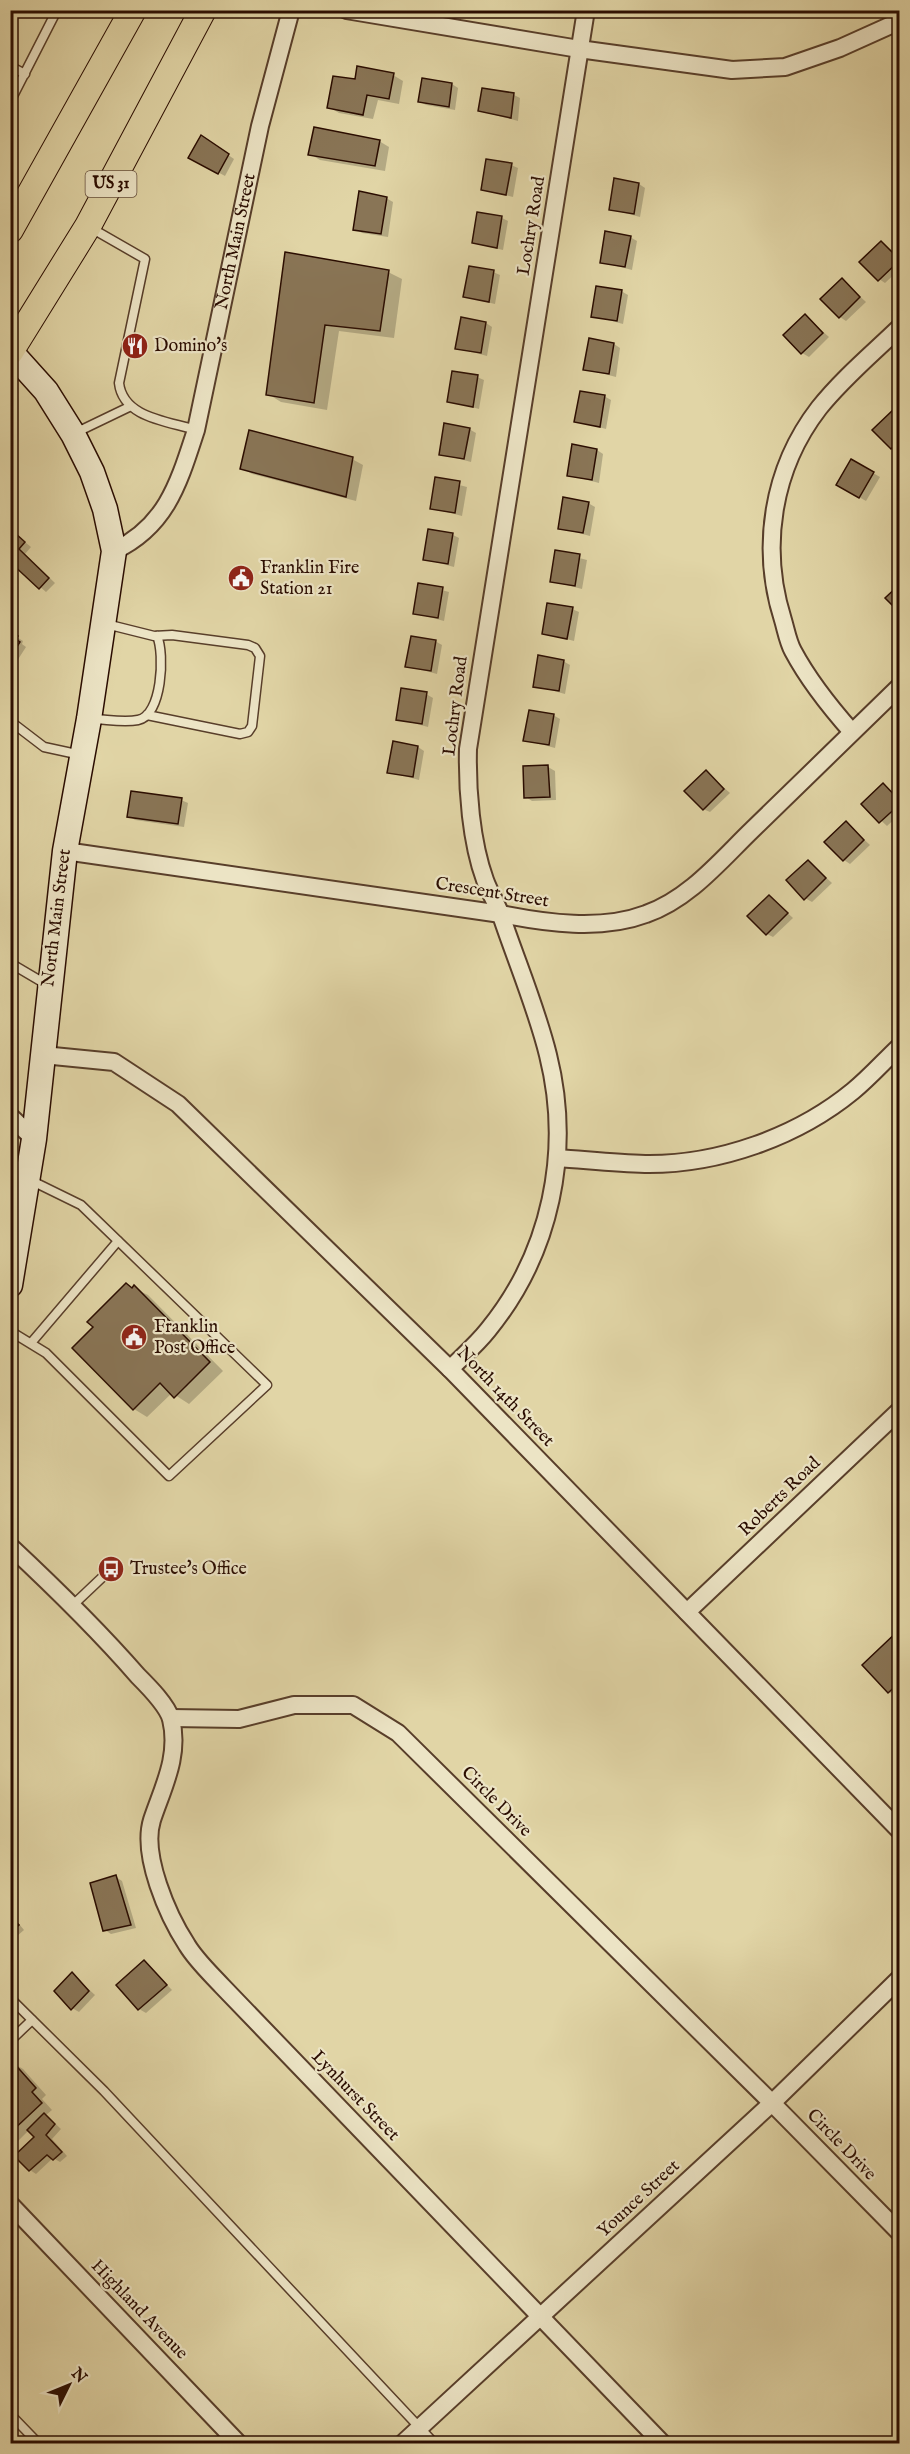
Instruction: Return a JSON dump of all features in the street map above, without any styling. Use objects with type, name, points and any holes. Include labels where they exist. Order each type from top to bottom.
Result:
[{"type":"main road","points":[[10,230],[133,10]]},
{"type":"main road","name":"US 31","points":[[11,352],[88,226],[202,10]]},
{"type":"street","name":"North Main Street","points":[[114,552],[134,542],[159,517],[181,475],[196,430],[260,126],[291,10]]},
{"type":"street","points":[[346,10],[579,49],[732,70],[785,67],[840,48],[900,21]]},
{"type":"street","name":"Lochry Road","points":[[450,1369],[488,1331],[519,1286],[542,1237],[558,1158],[559,1131],[548,1054],[501,914],[484,878],[467,785],[468,749],[586,10]]},
{"type":"street","points":[[852,732],[821,697],[792,648],[772,580],[771,547],[776,504],[783,472],[798,440],[818,410],[844,378],[900,327]]},
{"type":"street","name":"North Main Street","points":[[10,1285],[34,1139],[65,851],[105,624],[114,552],[105,509],[93,472],[46,391],[11,352]]},
{"type":"street","name":"Crescent Street","points":[[65,851],[501,914],[545,923],[609,922],[643,915],[665,906],[702,878],[900,686]]},
{"type":"street","points":[[558,1158],[647,1164],[731,1153],[794,1129],[824,1111],[853,1091],[900,1046]]},
{"type":"street","name":"North 14th Street","points":[[43,1055],[114,1062],[178,1104],[450,1369],[900,1831]]},
{"type":"street","points":[[10,1116],[34,1139]]},
{"type":"street","name":"Roberts Road","points":[[687,1612],[900,1410]]},
{"type":"street","points":[[10,1546],[73,1605],[149,1688],[171,1718]]},
{"type":"street","name":"Circle Drive","points":[[171,1718],[239,1719],[294,1705],[353,1706],[398,1733],[900,2233]]},
{"type":"street","name":"Lynhurst Street","points":[[171,1718],[173,1744],[171,1772],[151,1822],[149,1844],[161,1891],[187,1945],[222,1986],[663,2444]]},
{"type":"street","name":"Younce Street","points":[[402,2444],[772,2103],[900,1978]]},
{"type":"street","name":"Highland Avenue","points":[[10,2204],[239,2444]]},
{"type":"lane","points":[[10,102],[57,10]]},
{"type":"lane","points":[[10,66],[25,74]]},
{"type":"lane","points":[[88,226],[145,259],[119,383],[120,395],[129,407],[142,414],[196,430]]},
{"type":"lane","points":[[73,434],[129,407]]},
{"type":"lane","points":[[105,624],[157,636],[172,635],[255,648],[260,656],[252,726],[248,732],[240,734],[147,715]]},
{"type":"lane","points":[[89,719],[139,720],[147,715],[160,682],[162,657],[157,636]]},
{"type":"lane","points":[[10,721],[44,747],[81,755]]},
{"type":"lane","points":[[10,963],[49,986]]},
{"type":"lane","points":[[10,1331],[46,1353],[169,1476],[267,1385],[81,1205],[28,1180]]},
{"type":"lane","points":[[31,1343],[118,1241]]},
{"type":"lane","points":[[73,1605],[111,1569]]},
{"type":"lane","points":[[10,1998],[104,2091],[435,2444]]},
{"type":"lane","points":[[10,2041],[32,2020]]},
{"type":"lane","points":[[10,2414],[39,2444]]},
{"type":"building","points":[[357,66],[394,73],[389,99],[367,95],[363,115],[327,108],[333,76],[355,79]]},
{"type":"building","points":[[422,78],[452,83],[449,107],[418,102]]},
{"type":"building","points":[[482,88],[514,93],[511,118],[478,111]]},
{"type":"building","points":[[314,127],[380,140],[375,166],[308,155]]},
{"type":"building","points":[[201,135],[229,154],[218,174],[188,158]]},
{"type":"building","points":[[486,159],[512,163],[506,195],[481,190]]},
{"type":"building","points":[[614,178],[639,183],[634,214],[609,210]]},
{"type":"building","points":[[359,191],[387,197],[381,234],[353,230]]},
{"type":"building","points":[[477,212],[502,216],[497,248],[472,243]]},
{"type":"building","points":[[605,231],[631,236],[625,267],[600,263]]},
{"type":"building","points":[[881,241],[900,260],[878,281],[859,262]]},
{"type":"building","points":[[285,252],[389,270],[380,331],[325,325],[314,403],[266,395]]},
{"type":"building","points":[[469,266],[494,270],[489,302],[463,297]]},
{"type":"building","points":[[842,278],[860,297],[839,318],[820,299]]},
{"type":"building","points":[[596,286],[622,290],[617,321],[591,317]]},
{"type":"building","points":[[805,314],[823,333],[801,354],[783,335]]},
{"type":"building","points":[[461,317],[486,322],[481,353],[455,349]]},
{"type":"building","points":[[589,338],[614,343],[609,374],[583,370]]},
{"type":"building","points":[[452,371],[478,375],[473,407],[447,402]]},
{"type":"building","points":[[580,391],[605,395],[600,427],[574,422]]},
{"type":"building","points":[[894,409],[900,414],[900,440],[891,449],[872,430]]},
{"type":"building","points":[[444,423],[470,428],[464,459],[439,455]]},
{"type":"building","points":[[249,430],[353,457],[346,497],[240,469]]},
{"type":"building","points":[[572,444],[597,449],[592,480],[567,476]]},
{"type":"building","points":[[851,459],[874,472],[859,498],[836,485]]},
{"type":"building","points":[[435,477],[460,481],[455,513],[430,509]]},
{"type":"building","points":[[563,497],[589,502],[583,533],[558,529]]},
{"type":"building","points":[[428,529],[453,533],[448,564],[423,560]]},
{"type":"building","points":[[15,533],[25,542],[19,549],[49,578],[39,589],[10,562],[10,537]]},
{"type":"building","points":[[555,550],[580,554],[575,586],[550,582]]},
{"type":"building","points":[[418,583],[443,587],[438,618],[413,614]]},
{"type":"building","points":[[900,584],[900,613],[885,598]]},
{"type":"building","points":[[547,603],[573,607],[567,639],[542,634]]},
{"type":"building","points":[[10,632],[18,636],[16,639],[20,642],[10,658]]},
{"type":"building","points":[[411,636],[436,640],[431,671],[405,667]]},
{"type":"building","points":[[538,655],[564,660],[559,691],[533,687]]},
{"type":"building","points":[[401,688],[427,692],[422,724],[396,720]]},
{"type":"building","points":[[529,710],[554,714],[549,745],[523,741]]},
{"type":"building","points":[[393,741],[418,746],[413,777],[387,773]]},
{"type":"building","points":[[548,765],[550,797],[524,798],[523,766]]},
{"type":"building","points":[[706,770],[724,789],[703,810],[684,791]]},
{"type":"building","points":[[883,783],[900,801],[900,804],[879,823],[861,804]]},
{"type":"building","points":[[131,791],[182,798],[178,824],[127,817]]},
{"type":"building","points":[[846,821],[864,840],[843,861],[824,842]]},
{"type":"building","points":[[808,860],[826,878],[804,900],[786,880]]},
{"type":"building","points":[[769,895],[788,913],[766,935],[747,916]]},
{"type":"building","name":"Franklin Post Office","points":[[126,1283],[132,1288],[134,1285],[210,1362],[174,1398],[160,1383],[133,1410],[72,1348],[93,1327],[87,1322]]},
{"type":"building","points":[[900,1629],[900,1682],[888,1693],[862,1665]]},
{"type":"building","points":[[116,1875],[131,1925],[103,1931],[90,1883]]},
{"type":"building","points":[[10,1916],[19,1925],[10,1933]]},
{"type":"building","points":[[144,1960],[167,1985],[138,2010],[116,1985]]},
{"type":"building","points":[[72,1972],[89,1991],[71,2010],[54,1991]]},
{"type":"building","points":[[12,2061],[36,2088],[32,2092],[42,2103],[10,2133]]},
{"type":"building","points":[[44,2113],[55,2124],[46,2135],[62,2152],[53,2160],[47,2155],[29,2171],[14,2156],[34,2137],[27,2130]]},
{"type":"place","name":"Domino's","points":[[135,346]]},
{"type":"place","name":"Franklin Fire Station 21","points":[[241,578]]},
{"type":"place","name":"Franklin Post Office","points":[[134,1337]]},
{"type":"place","name":"Trustee's Office","points":[[111,1569]]}]
